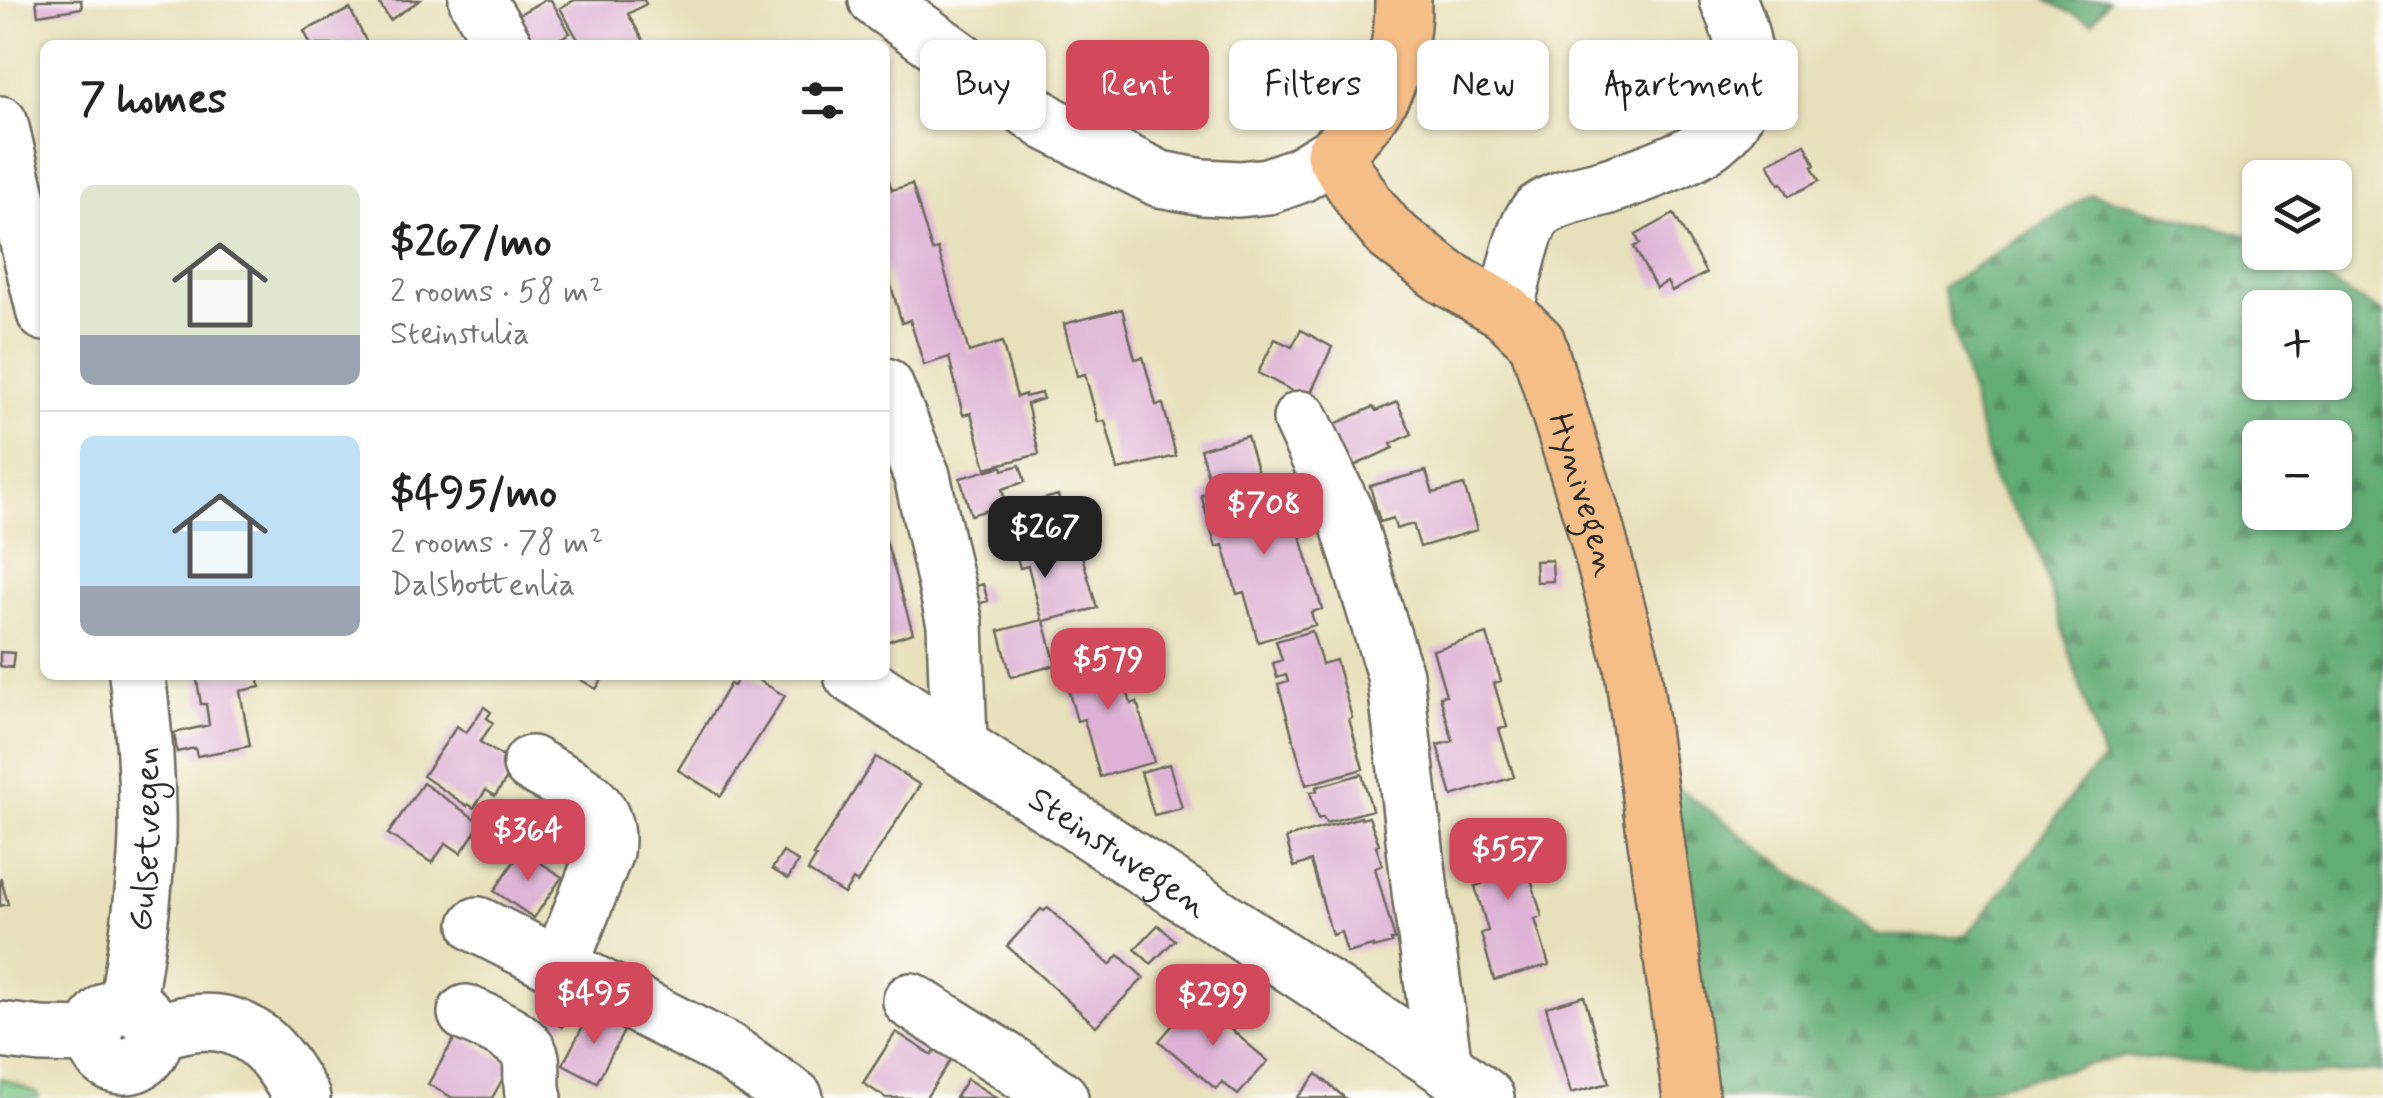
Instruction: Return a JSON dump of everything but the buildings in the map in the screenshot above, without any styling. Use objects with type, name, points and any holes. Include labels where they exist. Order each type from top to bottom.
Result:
[{"type":"main road","points":[[1334,154],[1376,108],[1391,75],[1403,0]]},
{"type":"main road","name":"Hynivegen","points":[[1334,154],[1366,206],[1390,234],[1444,276],[1505,311],[1537,342],[1592,516],[1632,664],[1691,1098]]},
{"type":"street","points":[[477,0],[501,40]]},
{"type":"street","points":[[877,0],[1048,123],[1160,178],[1203,187],[1268,186],[1298,175],[1334,154]]},
{"type":"street","points":[[1505,311],[1528,223],[1540,210],[1666,164],[1708,144],[1725,130],[1737,112],[1746,69],[1736,16],[1728,0]]},
{"type":"street","points":[[0,124],[40,292]]},
{"type":"street","points":[[890,398],[922,476],[955,624],[958,744]]},
{"type":"street","points":[[1301,419],[1345,513],[1395,676],[1420,899],[1465,1082]]},
{"type":"street","name":"Gulsetvegen","points":[[132,1047],[147,836],[139,680]]},
{"type":"street","name":"Steinstuvegen","points":[[860,680],[1465,1082]]},
{"type":"street","points":[[531,764],[593,803],[603,815],[607,836],[605,852],[560,966]]},
{"type":"street","points":[[478,924],[726,1050],[795,1098]]},
{"type":"street","points":[[911,1001],[1060,1098]]},
{"type":"street","points":[[466,1012],[518,1039],[528,1050],[534,1098]]},
{"type":"street","points":[[0,1030],[132,1047],[191,1023],[232,1026],[249,1033],[277,1057],[302,1098]]},
{"type":"green space","points":[[2045,0],[2109,0],[2092,23]]},
{"type":"green space","points":[[2091,194],[2242,234],[2242,270],[2308,270],[2343,290],[2242,290],[2242,400],[2352,400],[2352,295],[2383,313],[2383,1071],[2307,1075],[2125,1056],[1945,1098],[1710,1098],[1668,780],[1878,936],[1966,936],[2080,784],[2103,760],[2035,541],[1994,482],[1942,287]]},
{"type":"green space","points":[[0,1078],[37,1093],[39,1098],[0,1098]]}]
